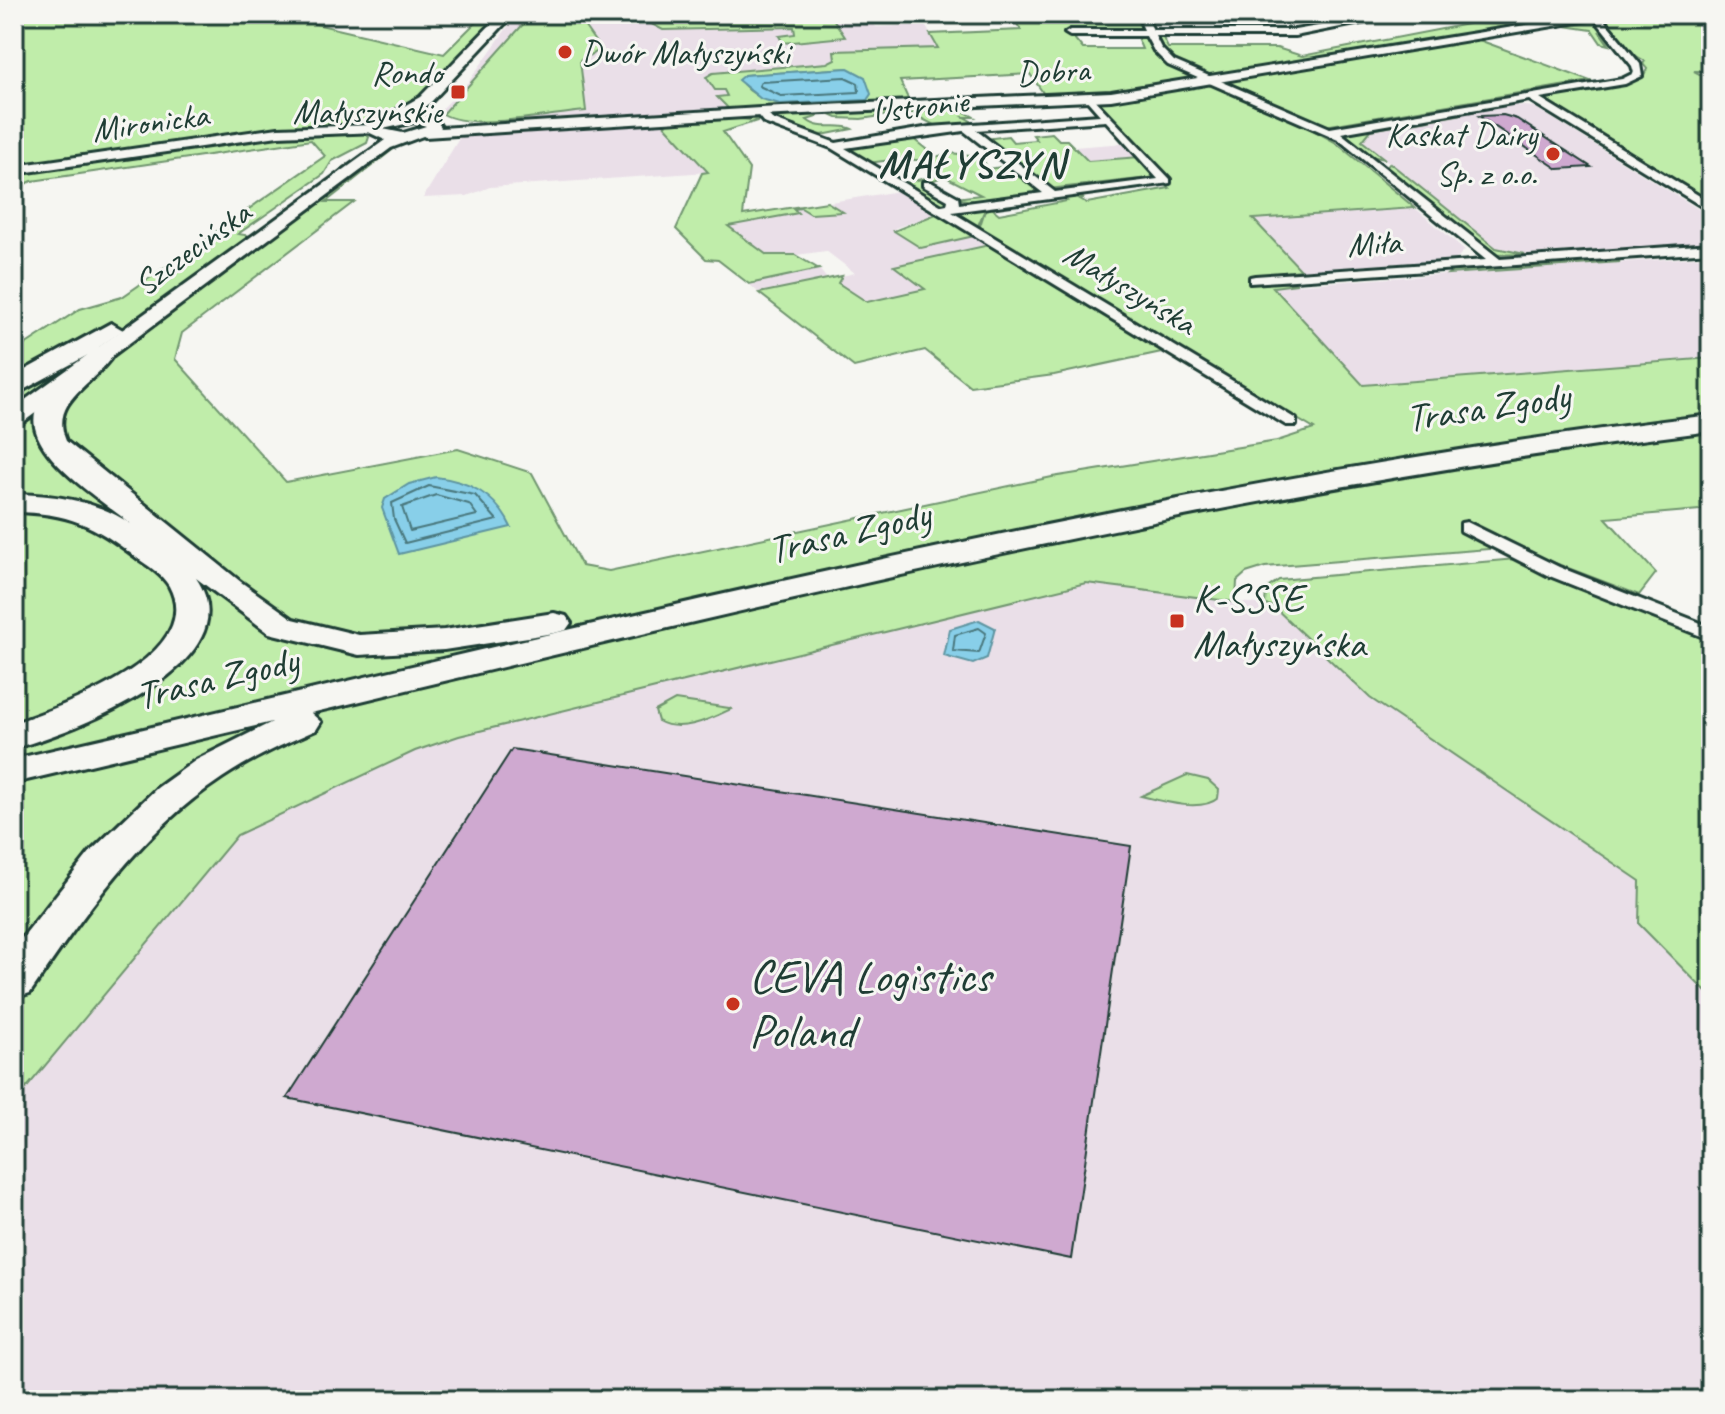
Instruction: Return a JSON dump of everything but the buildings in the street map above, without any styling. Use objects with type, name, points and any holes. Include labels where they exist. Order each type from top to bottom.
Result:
[{"type":"highway","points":[[14,387],[105,343]]},
{"type":"highway","points":[[105,343],[95,366],[63,391],[50,408],[46,430],[53,445],[229,589],[281,626],[359,645],[444,640],[576,619]]},
{"type":"highway","name":"Trasa Zgody","points":[[14,748],[961,533],[1228,479],[1471,437],[1711,408]]},
{"type":"highway","name":"Trasa Zgody","points":[[14,771],[912,562],[1240,493],[1487,451],[1711,423]]},
{"type":"highway","points":[[14,503],[56,504],[106,518],[185,585],[193,607],[189,627],[177,648],[155,670],[118,695],[65,720],[14,736]]},
{"type":"highway","points":[[14,981],[81,887],[128,833],[204,772],[237,751],[320,715],[495,659]]},
{"type":"main road","name":"Szczecińska","points":[[14,418],[105,343],[384,126],[425,100],[508,14]]},
{"type":"main road","points":[[425,128],[433,104],[518,14]]},
{"type":"main road","points":[[384,126],[425,128]]},
{"type":"main road","points":[[384,126],[425,128]]},
{"type":"main road","name":"Szczecińska","points":[[14,402],[105,343],[386,145],[425,128]]},
{"type":"street","name":"Miła","points":[[1141,14],[1165,58],[1209,81],[1331,131],[1497,263]]},
{"type":"street","points":[[1070,33],[1303,32],[1402,14]]},
{"type":"street","name":"Dobra","points":[[425,128],[1090,98],[1209,81],[1535,24],[1620,14]]},
{"type":"street","points":[[1331,131],[1625,81],[1639,74],[1637,66],[1597,17]]},
{"type":"street","points":[[1531,97],[1711,208]]},
{"type":"street","points":[[1090,98],[1107,118]]},
{"type":"street","name":"Małyszyńska","points":[[760,112],[768,121],[835,146],[936,210],[1291,422]]},
{"type":"street","name":"Małyszyńska","points":[[936,210],[1050,193],[1166,181],[1107,118]]},
{"type":"street","name":"Ustronie","points":[[835,146],[930,130],[1107,118]]},
{"type":"street","name":"Mironicka","points":[[14,170],[294,131],[384,126]]},
{"type":"street","points":[[966,127],[1050,193]]},
{"type":"street","points":[[927,184],[954,199],[953,207]]},
{"type":"street","name":"Miła","points":[[1255,280],[1711,248]]},
{"type":"street","points":[[1467,527],[1553,571],[1711,634]]},
{"type":"shaded area","points":[[602,14],[866,14],[876,27],[925,25],[939,48],[730,110],[496,124],[439,112],[469,81],[512,21]]},
{"type":"shaded area","points":[[1514,105],[1534,107],[1711,217],[1711,242],[1525,254],[1496,248],[1362,141],[1371,130]]},
{"type":"shaded area","points":[[661,121],[708,172],[490,187],[467,196],[423,198],[463,132]]},
{"type":"shaded area","points":[[1125,143],[1140,157],[1088,161],[1074,147]]},
{"type":"shaded area","points":[[899,191],[936,214],[895,228],[894,231],[921,248],[974,236],[989,245],[926,289],[867,302],[838,283],[842,276],[855,273],[826,251],[767,259],[713,221]]},
{"type":"shaded area","points":[[1415,208],[1465,250],[1456,259],[1301,270],[1252,219]]},
{"type":"shaded area","points":[[1711,256],[1711,358],[1363,385],[1273,286]]},
{"type":"shaded area","points":[[819,269],[827,279],[759,293],[749,284]]},
{"type":"shaded area","points":[[1086,583],[1273,606],[1370,698],[1711,929],[1711,1400],[14,1400],[14,1103],[237,835],[415,751],[459,736]]},
{"type":"green space","points":[[14,14],[273,14],[444,54],[484,14],[503,14],[421,100],[370,122],[291,129],[14,169]]},
{"type":"green space","points":[[602,14],[830,14],[845,37],[783,43],[779,36],[795,34],[794,27],[663,30],[646,21],[634,22],[633,17],[580,20],[601,50],[580,60],[586,111],[491,121],[456,119],[443,114],[527,20]]},
{"type":"green space","points":[[1010,14],[1088,14],[1091,19],[1129,19],[1128,14],[1136,14],[1142,31],[1068,31],[1083,49],[1142,49],[1137,37],[1129,35],[1145,36],[1156,55],[1197,80],[1140,91],[1046,97],[1030,74],[900,81],[910,103],[730,110],[717,97],[727,96],[724,90],[715,90],[706,77],[713,73],[827,63],[835,59],[834,51],[938,48],[930,34],[1021,30]],"holes":[[[847,68],[867,100],[818,105],[769,101],[743,84],[744,75]]]},
{"type":"green space","points":[[1467,14],[1604,14],[1478,31],[1482,34],[1590,20],[1598,22],[1615,43],[1611,44],[1599,31],[1609,45],[1601,43],[1592,30],[1558,25],[1479,40],[1590,81],[1325,126],[1190,69],[1168,55],[1156,36],[1169,36],[1163,38],[1168,48],[1277,48],[1302,56],[1468,24]]},
{"type":"green space","points":[[1637,14],[1711,14],[1711,71],[1694,71],[1711,80],[1711,204],[1541,100],[1643,77],[1647,69],[1643,64],[1645,61],[1633,54],[1602,18]]},
{"type":"green space","points":[[1202,84],[1213,85],[1316,127],[1300,123],[1335,142],[1415,208],[1253,219],[1301,270],[1267,274],[1486,259],[1269,281],[1297,284],[1273,287],[1363,385],[1711,358],[1711,509],[1606,518],[1656,573],[1639,595],[1513,547],[1265,567],[1246,573],[1237,581],[1236,602],[1086,583],[459,736],[415,751],[237,835],[14,1103],[14,352],[80,309],[122,297],[325,156],[311,140],[32,181],[14,189],[14,173],[270,136],[363,132],[369,137],[367,143],[332,161],[324,174],[238,234],[251,236],[375,145],[396,147],[326,202],[354,202],[182,333],[175,359],[286,482],[458,449],[532,473],[582,566],[609,571],[1052,477],[1277,441],[1314,429],[979,229],[986,207],[977,228],[961,215],[948,213],[996,205],[999,207],[993,209],[999,214],[1067,201],[1061,196],[1080,195],[1083,198],[1080,199],[1087,203],[1169,188],[1164,183],[1170,181],[1098,101]]},
{"type":"green space","points":[[966,105],[978,108],[960,109],[974,117],[964,117],[971,121],[970,126],[940,128],[909,112],[861,119],[837,118],[826,113]]},
{"type":"green space","points":[[1456,112],[1463,114],[1371,130],[1362,141],[1385,159],[1371,156],[1341,133]]},
{"type":"green space","points":[[771,113],[815,113],[817,117],[807,120],[812,124],[852,129],[822,135],[770,119]]},
{"type":"green space","points":[[725,116],[760,120],[723,132],[749,169],[743,215],[827,202],[843,212],[811,214],[801,208],[794,209],[798,213],[728,226],[767,255],[795,255],[819,269],[749,284],[718,260],[706,259],[676,229],[702,173],[708,172],[661,121],[719,117],[750,120]]},
{"type":"green space","points":[[1052,133],[1059,140],[1067,140],[1088,161],[1140,157],[1158,177],[1048,189],[985,139],[1008,136],[1013,142],[1037,140],[1033,135]]},
{"type":"green space","points":[[907,134],[936,157],[949,153],[981,156],[988,169],[1008,166],[1000,155],[1046,193],[978,202],[955,198],[981,195],[944,176],[924,184],[952,200],[949,206],[932,204],[937,202],[914,187],[901,184],[938,175],[932,172],[932,161],[899,159],[868,163],[841,146]]},
{"type":"green space","points":[[1390,163],[1496,248],[1525,254],[1495,255],[1386,168]]},
{"type":"green space","points":[[936,214],[974,236],[921,248],[894,231]]},
{"type":"green space","points":[[989,245],[1166,351],[1054,375],[970,386],[925,350],[854,367],[759,293],[842,276],[838,283],[867,302],[925,289],[894,266]]},
{"type":"green space","points":[[1610,258],[1620,262],[1448,274],[1455,269]]},
{"type":"green space","points":[[1516,559],[1711,638],[1711,997],[1639,924],[1640,881],[1370,698],[1273,606],[1265,605],[1266,589],[1279,580]]},
{"type":"green space","points":[[675,700],[731,709],[686,726],[658,721],[655,711]]},
{"type":"green space","points":[[1187,775],[1208,780],[1219,790],[1218,798],[1202,805],[1191,805],[1141,796]]},
{"type":"water","points":[[848,68],[865,77],[871,94],[867,100],[780,104],[761,99],[738,80],[744,75]]},
{"type":"water","points":[[436,477],[471,486],[490,498],[511,527],[399,554],[382,508],[385,499],[409,484]]},
{"type":"water","points":[[979,620],[995,628],[987,658],[973,664],[944,656],[950,629]]},
{"type":"place","name":"Dwór Małyszyński","points":[[565,52]]},
{"type":"place","name":"Rondo Małyszyńskie","points":[[458,92]]},
{"type":"place","name":"Kaskat Dairy Sp. z o.o.","points":[[1553,154]]},
{"type":"place","name":"K-SSSE Małyszyńska","points":[[1177,621]]},
{"type":"place","name":"CEVA Logistics Poland","points":[[733,1004]]},
{"type":"district","name":"MAŁYSZYN","points":[[972,164]]}]
